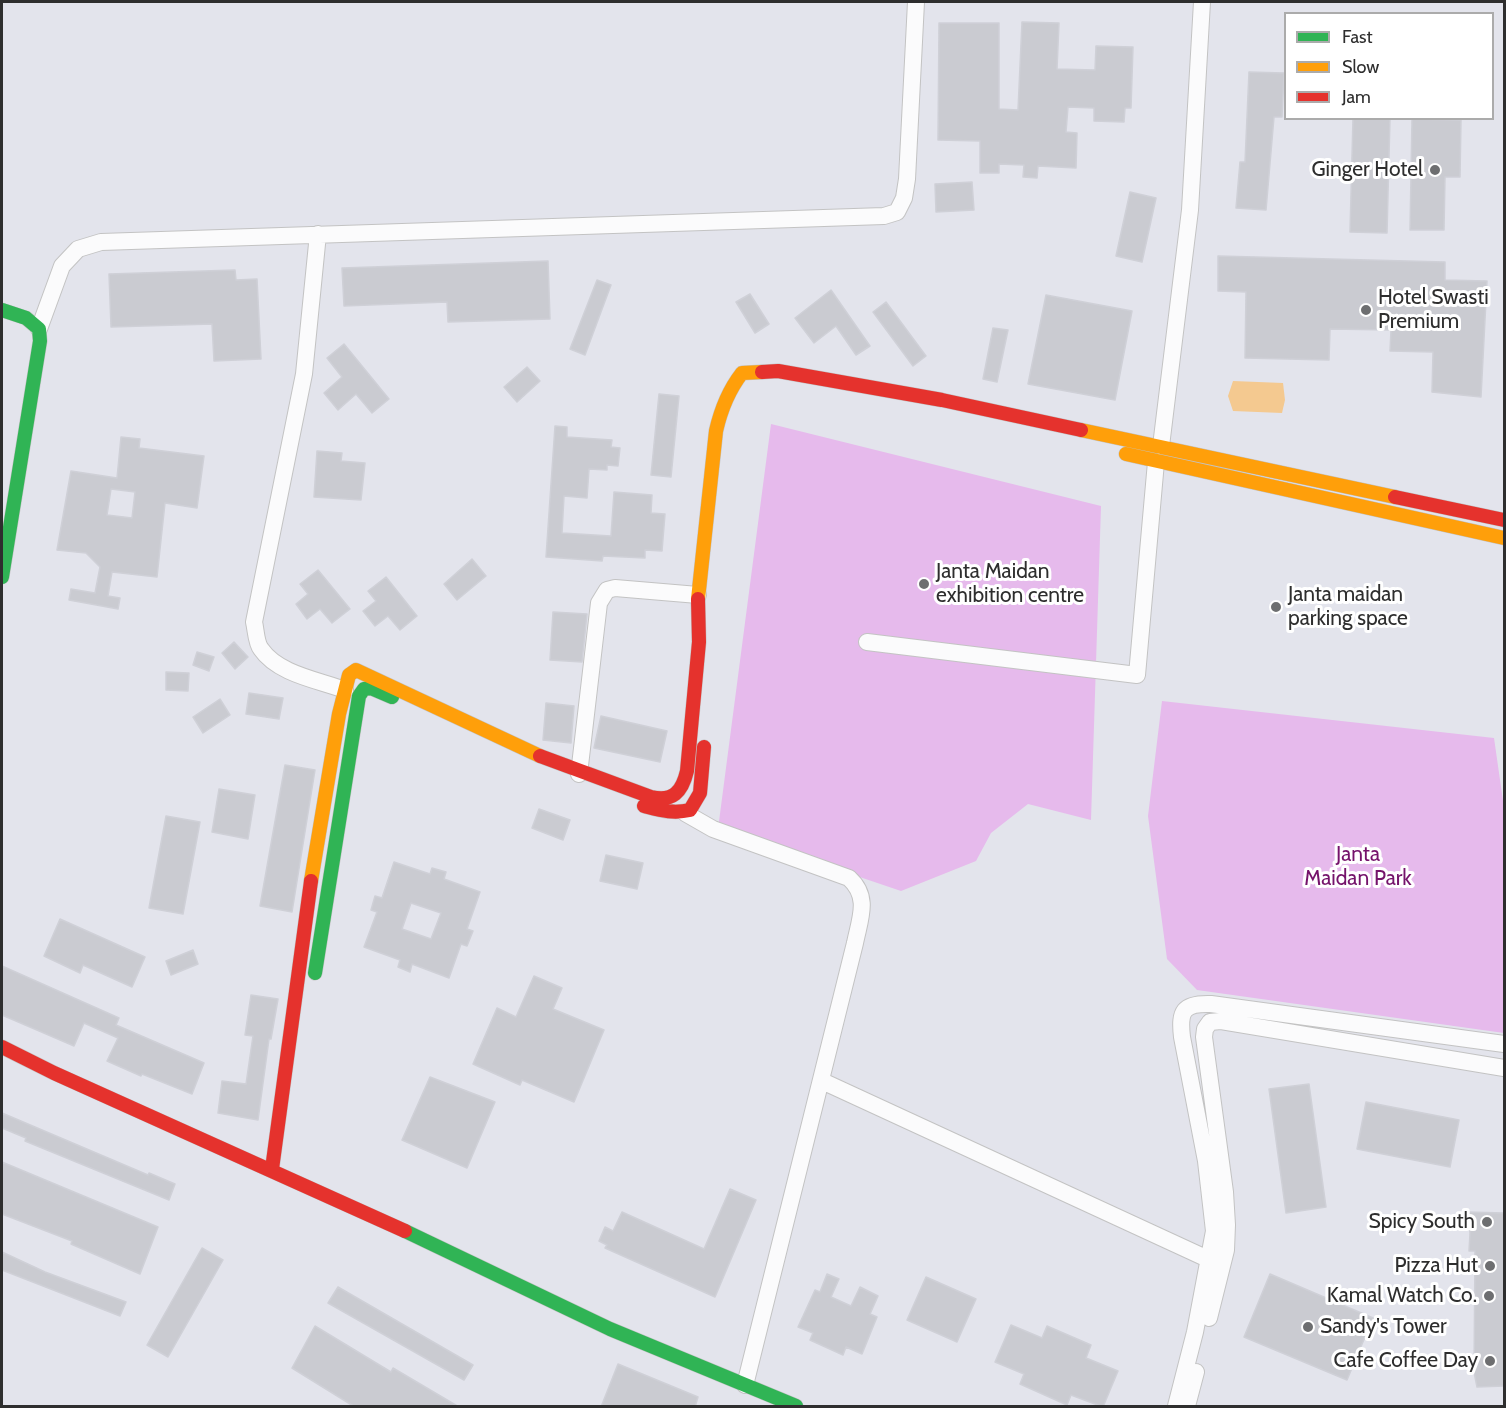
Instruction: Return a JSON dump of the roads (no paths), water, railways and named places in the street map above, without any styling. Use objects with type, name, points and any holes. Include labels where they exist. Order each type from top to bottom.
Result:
[{"type":"street","points":[[2,577],[40,341],[39,328],[63,266],[78,249],[102,242],[884,216],[897,212],[904,198],[907,179],[916,2]]},
{"type":"street","points":[[867,642],[1137,675],[1158,454],[1190,210],[1202,2]]},
{"type":"street","points":[[318,234],[304,374],[254,622],[259,648],[272,661],[287,669],[345,690]]},
{"type":"street","points":[[2,310],[26,318],[39,328]]},
{"type":"street","points":[[272,1169],[312,873],[345,690],[352,671],[362,672],[470,726],[579,774],[668,799],[676,794],[684,785],[699,642],[698,595],[716,431],[722,406],[733,384],[742,373],[778,371],[942,400],[1504,538]]},
{"type":"street","points":[[756,385],[810,391]]},
{"type":"street","points":[[719,536],[731,432],[742,399]]},
{"type":"street","points":[[1030,434],[1111,449],[1158,454],[1504,520]]},
{"type":"street","points":[[579,774],[599,603],[603,594],[615,588],[698,595]]},
{"type":"street","points":[[489,748],[584,786],[671,815],[685,813],[693,808],[699,797],[702,783],[713,613]]},
{"type":"street","points":[[313,984],[359,696],[364,689],[380,691],[471,739]]},
{"type":"street","points":[[685,813],[713,829],[849,878],[859,887],[862,909],[822,1081],[746,1385]]},
{"type":"street","points":[[1176,1407],[1195,1332],[1214,1231],[1206,1161],[1180,1018],[1188,1007],[1196,1003],[1211,1004],[1504,1044]]},
{"type":"street","points":[[1187,1407],[1226,1250],[1226,1192],[1204,1037],[1205,1029],[1210,1022],[1221,1021],[1504,1068]]},
{"type":"street","points":[[2,1047],[272,1169],[287,1168],[610,1329],[796,1407]]},
{"type":"street","points":[[822,1081],[1210,1260]]},
{"type":"place","name":"Ginger Hotel","points":[[1435,170]]},
{"type":"place","name":"Hotel Swasti Premium","points":[[1366,310]]},
{"type":"place","name":"Janta Maidan exhibition centre","points":[[924,584]]},
{"type":"place","name":"Janta maidan parking space","points":[[1276,607]]},
{"type":"place","name":"Spicy South","points":[[1487,1222]]},
{"type":"place","name":"Pizza Hut","points":[[1490,1266]]},
{"type":"place","name":"Kamal Watch Co.","points":[[1489,1296]]},
{"type":"place","name":"Sandy's Tower","points":[[1308,1327]]},
{"type":"place","name":"Cafe Coffee Day","points":[[1490,1361]]},
{"type":"park label","name":"Janta Maidan Park","points":[[1358,867]]}]
